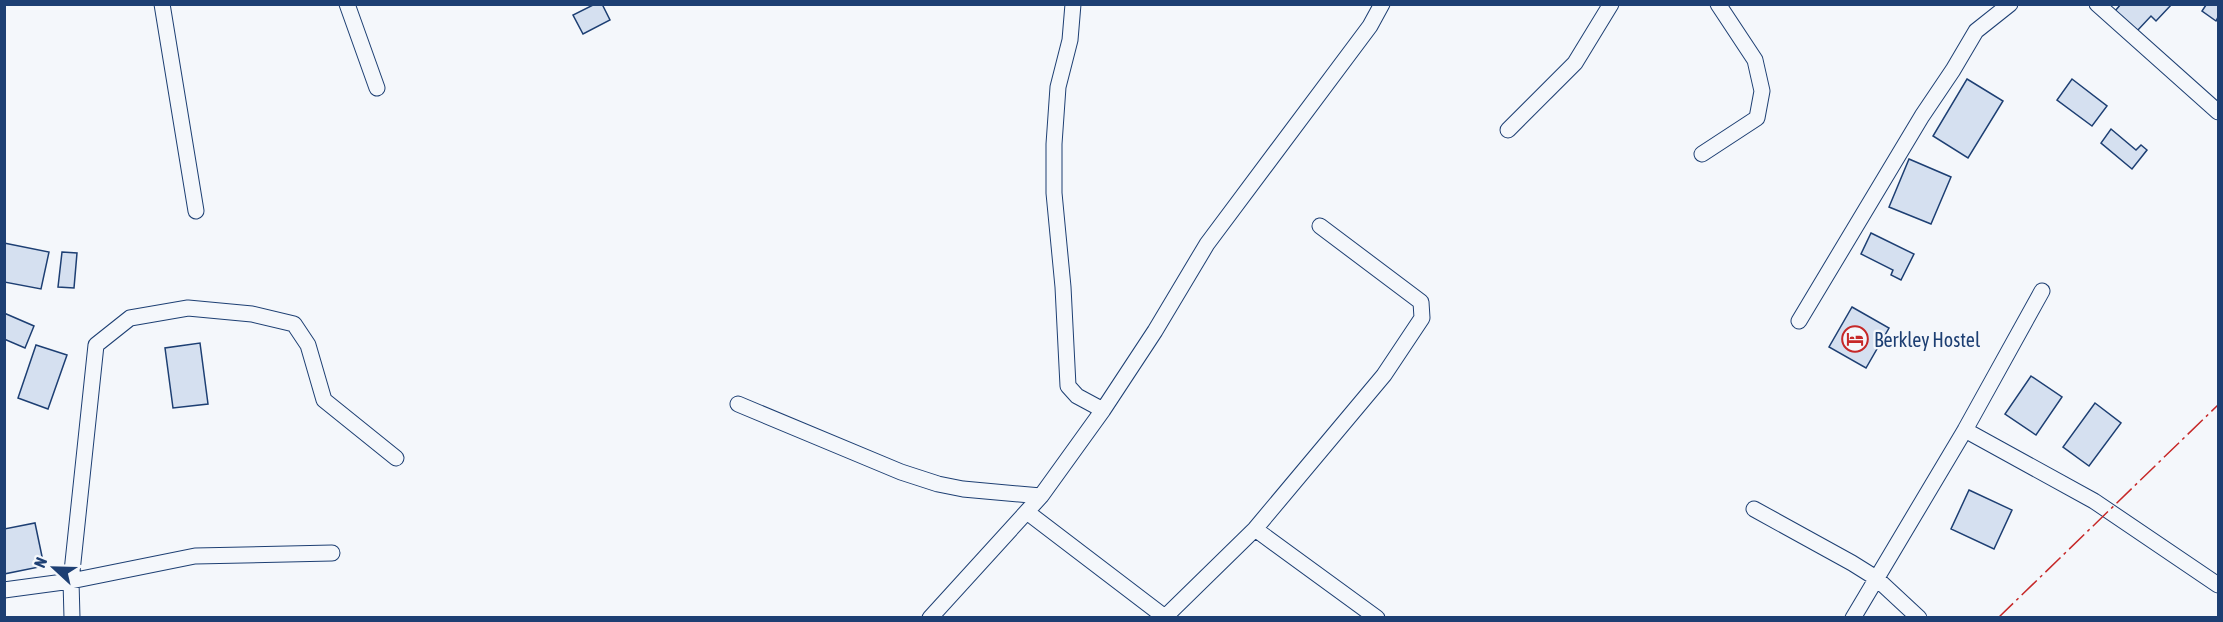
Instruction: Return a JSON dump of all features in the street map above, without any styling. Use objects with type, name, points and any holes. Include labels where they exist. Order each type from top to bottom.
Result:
[{"type":"street","points":[[162,4],[196,211]]},
{"type":"street","points":[[346,4],[376,88]]},
{"type":"street","points":[[1073,4],[1070,40],[1058,87],[1054,144],[1054,193],[1063,287],[1066,366],[1068,386],[1077,396],[1102,410]]},
{"type":"street","points":[[930,618],[1041,496],[1155,330],[1207,244],[1370,26],[1382,4]]},
{"type":"street","points":[[1508,130],[1575,63],[1611,4]]},
{"type":"street","points":[[1702,154],[1757,118],[1762,92],[1755,60],[1718,4]]},
{"type":"street","points":[[1799,321],[1922,116],[1976,31],[2010,4]]},
{"type":"street","points":[[2097,4],[2218,112]]},
{"type":"street","points":[[1028,512],[1166,617],[1255,529],[1384,375],[1422,318],[1421,302],[1320,226]]},
{"type":"street","points":[[1853,618],[1965,430],[2042,291]]},
{"type":"street","points":[[72,618],[71,581],[96,345],[130,318],[188,308],[252,314],[294,324],[308,345],[324,400],[396,458]]},
{"type":"street","points":[[738,404],[901,472],[938,484],[963,489],[1041,496]]},
{"type":"street","points":[[1965,430],[2094,501],[2218,585]]},
{"type":"street","points":[[1754,509],[1876,578],[1919,618]]},
{"type":"street","points":[[1255,529],[1377,618]]},
{"type":"street","points":[[4,590],[71,581],[195,556],[333,553]]},
{"type":"building","points":[[595,4],[602,4],[610,20],[583,34],[573,15]]},
{"type":"building","points":[[2121,4],[2172,4],[2156,21],[2151,16],[2137,31],[2115,11]]},
{"type":"building","points":[[2205,4],[2218,4],[2216,21],[2202,11]]},
{"type":"building","points":[[1967,79],[2003,101],[1968,158],[1933,136]]},
{"type":"building","points":[[2072,79],[2107,106],[2092,126],[2057,100]]},
{"type":"building","points":[[2111,129],[2136,150],[2141,145],[2147,150],[2132,169],[2101,143]]},
{"type":"building","points":[[1909,159],[1951,177],[1931,224],[1889,207]]},
{"type":"building","points":[[1871,233],[1914,254],[1901,280],[1891,275],[1893,270],[1861,254]]},
{"type":"building","points":[[4,243],[49,252],[41,289],[4,282]]},
{"type":"building","points":[[62,252],[77,253],[74,288],[58,287]]},
{"type":"building","points":[[1852,307],[1889,328],[1866,368],[1829,347]]},
{"type":"building","points":[[4,313],[34,326],[25,348],[4,339]]},
{"type":"building","points":[[200,343],[208,404],[173,408],[165,348]]},
{"type":"building","points":[[36,345],[67,355],[48,409],[18,398]]},
{"type":"building","points":[[2031,376],[2062,397],[2036,435],[2005,414]]},
{"type":"building","points":[[2095,403],[2121,423],[2089,466],[2063,447]]},
{"type":"building","points":[[1969,490],[2012,510],[1994,549],[1951,529]]},
{"type":"building","points":[[35,523],[44,566],[4,574],[4,529]]},
{"type":"power","points":[[1998,618],[2218,405]]},
{"type":"place","name":"Berkley Hostel","points":[[1855,339]]}]
